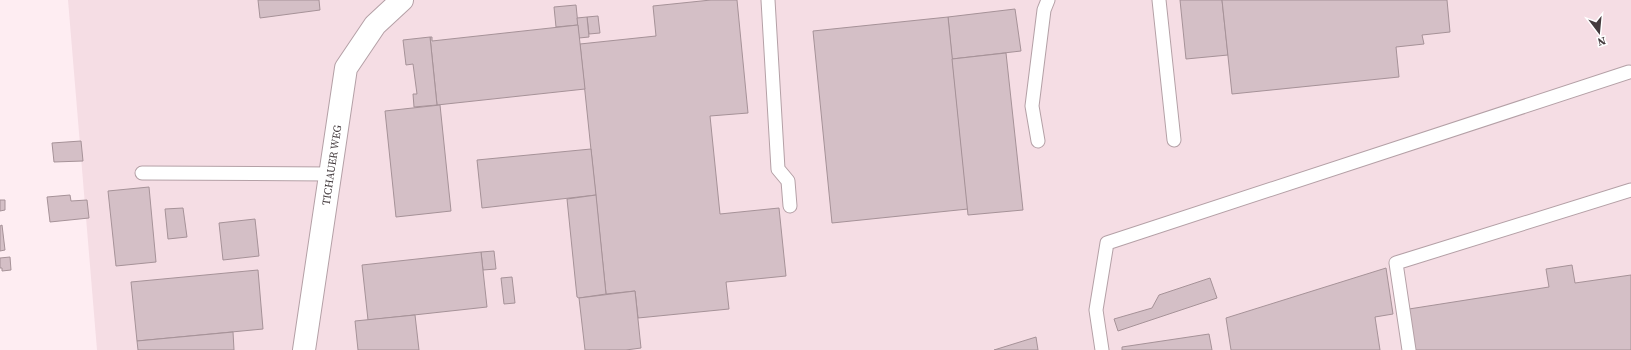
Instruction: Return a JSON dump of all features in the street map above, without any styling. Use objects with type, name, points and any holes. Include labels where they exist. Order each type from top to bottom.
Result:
[{"type":"street","name":"TICHAUER WEG","points":[[304,350],[346,68],[375,25],[402,0]]},
{"type":"lane","points":[[768,0],[778,169],[788,181],[790,206]]},
{"type":"lane","points":[[1038,141],[1032,106],[1044,10],[1048,0]]},
{"type":"lane","points":[[1160,0],[1174,140]]},
{"type":"lane","points":[[1102,350],[1096,310],[1107,243],[1629,72]]},
{"type":"lane","points":[[142,174],[330,174]]},
{"type":"lane","points":[[1409,350],[1396,263],[1631,190]]},
{"type":"shaded area","points":[[68,0],[1631,0],[1631,350],[97,350]]},
{"type":"building","points":[[258,0],[319,0],[320,10],[260,18]]},
{"type":"building","points":[[711,0],[737,0],[748,113],[710,116],[720,214],[779,208],[786,276],[726,282],[729,309],[638,318],[635,291],[606,294],[580,44],[656,36],[653,6]]},
{"type":"building","points":[[1180,0],[1222,0],[1228,55],[1186,59]]},
{"type":"building","points":[[1222,0],[1447,0],[1450,32],[1422,35],[1424,44],[1396,47],[1399,77],[1232,94]]},
{"type":"building","points":[[576,5],[578,25],[556,27],[554,7]]},
{"type":"building","points":[[1015,9],[1021,51],[952,59],[948,17]]},
{"type":"building","points":[[598,16],[600,33],[589,34],[587,17]]},
{"type":"building","points":[[587,17],[589,37],[579,38],[577,18]]},
{"type":"building","points":[[948,17],[968,209],[832,223],[813,31]]},
{"type":"building","points":[[578,25],[585,89],[437,105],[430,37],[432,37],[432,41]]},
{"type":"building","points":[[430,37],[437,105],[414,107],[413,94],[417,94],[413,64],[406,65],[403,40]]},
{"type":"building","points":[[1006,53],[1023,210],[968,215],[952,59]]},
{"type":"building","points":[[440,105],[451,211],[396,217],[385,111]]},
{"type":"building","points":[[81,141],[83,161],[54,162],[52,143]]},
{"type":"building","points":[[591,149],[596,195],[482,208],[477,160]]},
{"type":"building","points":[[149,187],[156,262],[116,266],[108,191]]},
{"type":"building","points":[[70,195],[71,201],[87,200],[89,218],[50,222],[47,197]]},
{"type":"building","points":[[596,195],[606,294],[579,298],[577,297],[567,199]]},
{"type":"building","points":[[0,200],[5,200],[5,210],[0,211]]},
{"type":"building","points":[[183,208],[187,237],[168,239],[165,209]]},
{"type":"building","points":[[255,219],[259,256],[223,260],[219,223]]},
{"type":"building","points":[[2,225],[5,250],[0,251],[0,226]]},
{"type":"building","points":[[494,251],[496,269],[483,270],[481,252]]},
{"type":"building","points":[[481,252],[487,307],[368,320],[362,265]]},
{"type":"building","points":[[10,257],[11,270],[2,271],[2,268],[0,268],[0,258]]},
{"type":"building","points":[[1572,265],[1575,283],[1631,275],[1631,350],[1415,350],[1409,309],[1549,287],[1546,269]]},
{"type":"building","points":[[1386,268],[1393,314],[1375,317],[1380,350],[1231,350],[1226,318]]},
{"type":"building","points":[[258,270],[263,329],[137,341],[131,282]]},
{"type":"building","points":[[512,277],[515,303],[504,304],[501,278]]},
{"type":"building","points":[[1210,278],[1217,298],[1118,331],[1114,319],[1152,308],[1159,295]]},
{"type":"building","points":[[635,291],[641,348],[626,350],[585,350],[579,298]]},
{"type":"building","points":[[415,315],[419,350],[358,350],[355,321]]},
{"type":"building","points":[[233,332],[234,350],[138,350],[137,341]]},
{"type":"building","points":[[1209,334],[1212,350],[1122,350],[1122,347]]},
{"type":"building","points":[[1036,337],[1038,350],[994,350]]}]
